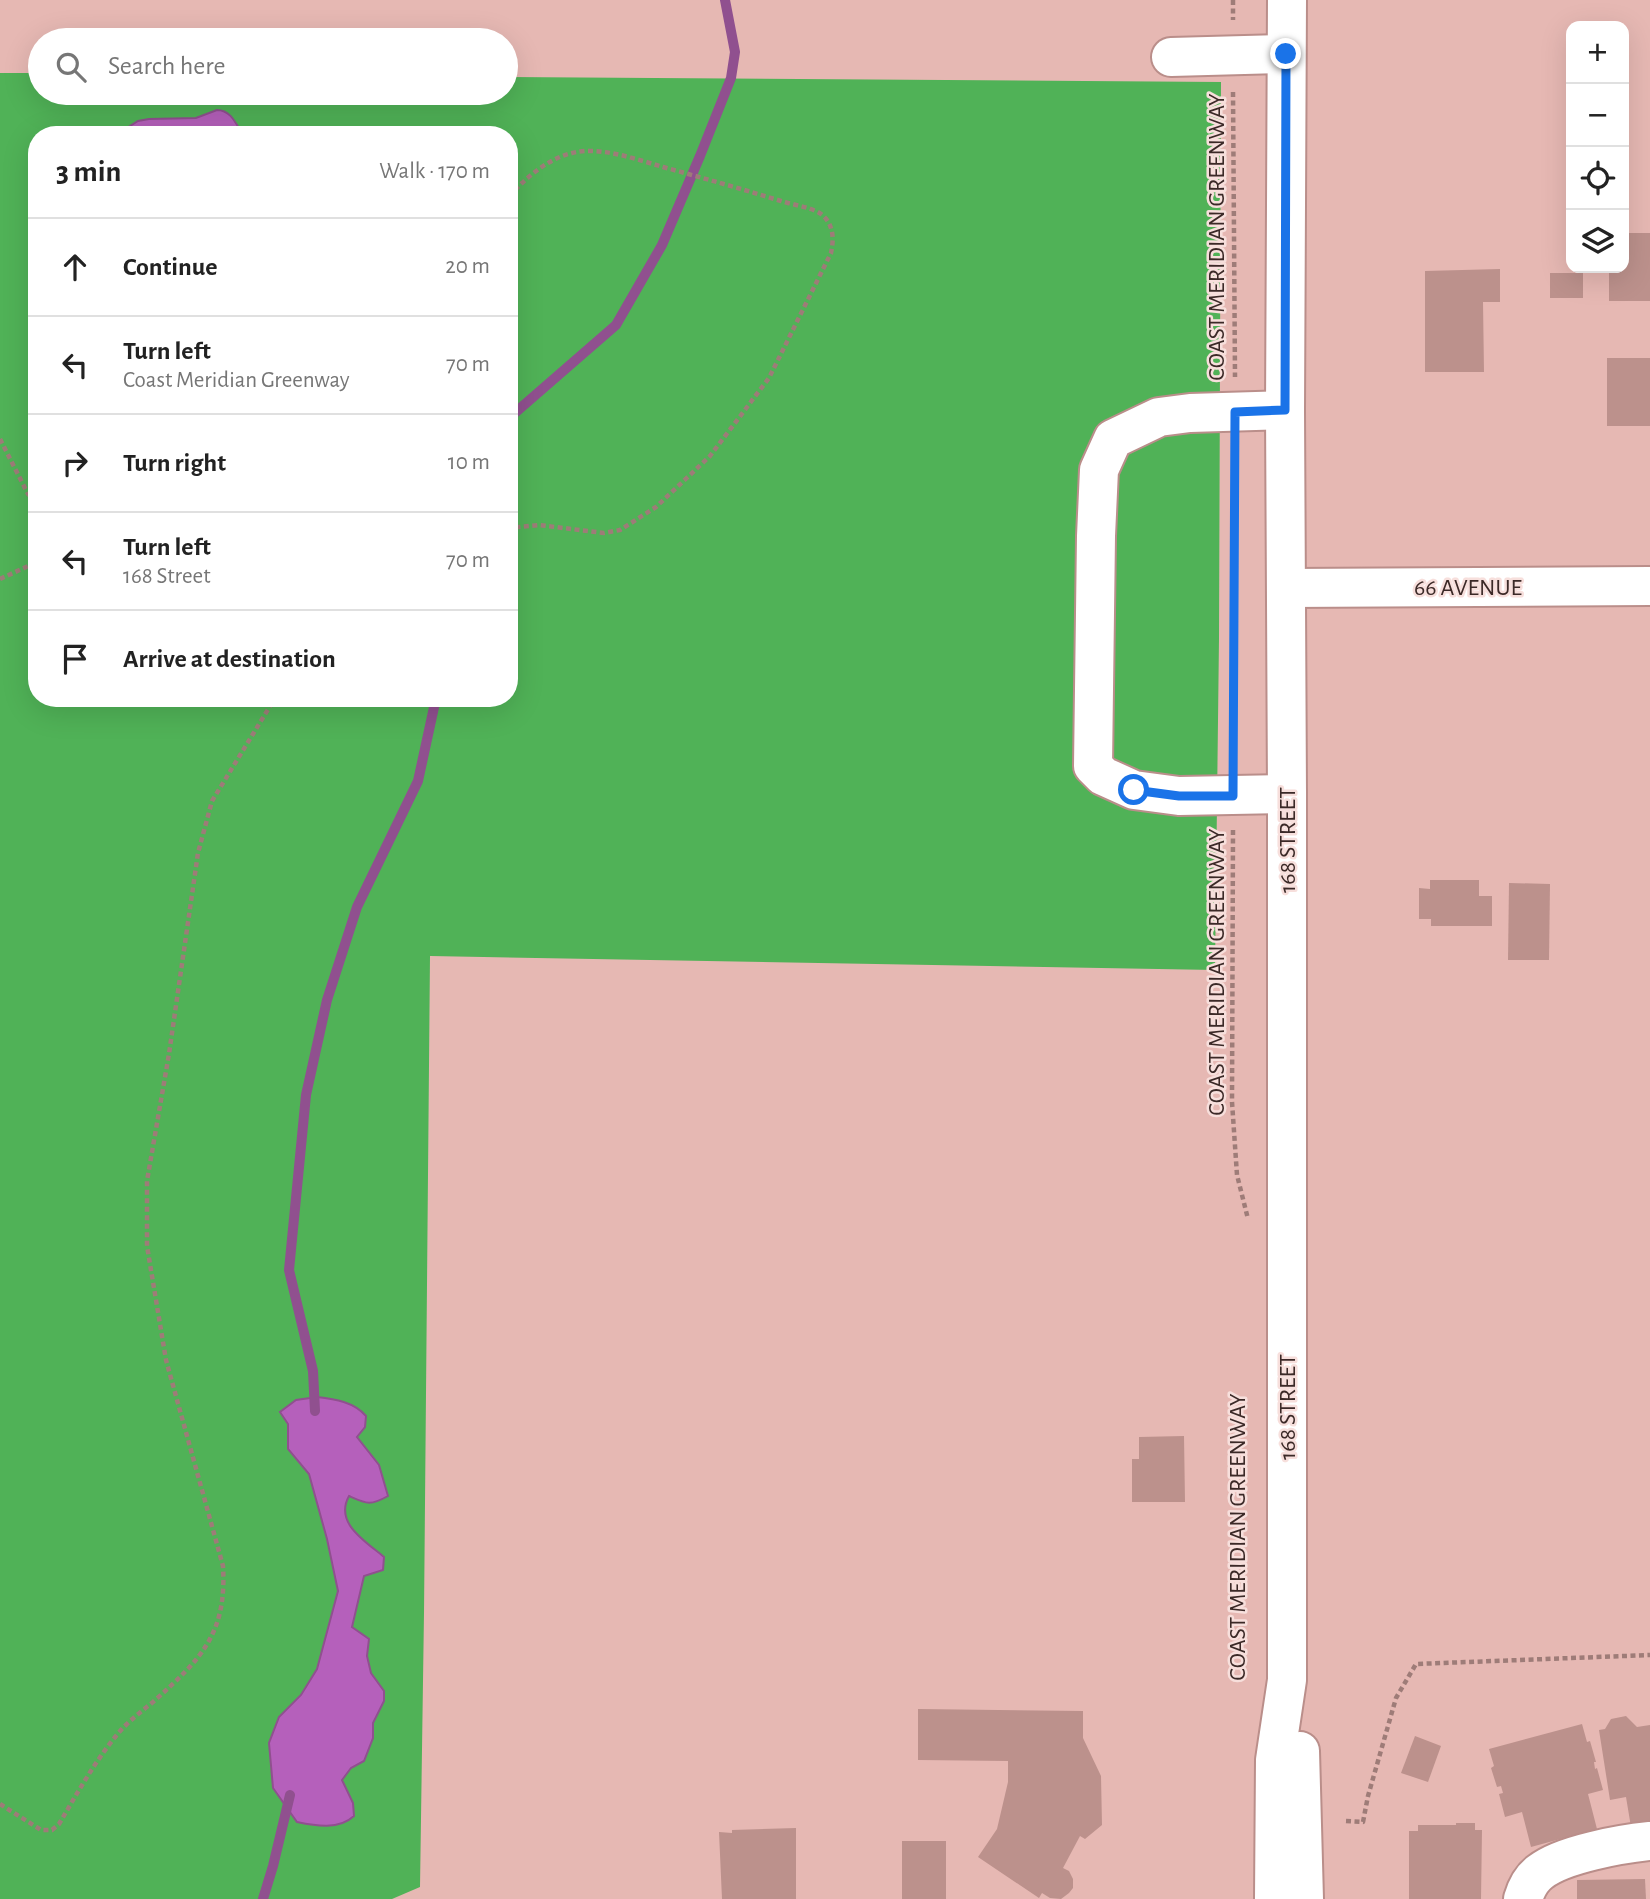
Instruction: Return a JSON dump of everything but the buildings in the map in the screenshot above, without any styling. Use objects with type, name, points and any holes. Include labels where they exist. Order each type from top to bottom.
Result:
[{"type":"main road","name":"168 STREET","points":[[1274,1899],[1275,1760],[1287,1680],[1287,0]]},
{"type":"main road","points":[[1171,57],[1286,54]]},
{"type":"main road","points":[[1285,410],[1190,413],[1158,417],[1113,439],[1099,470],[1093,766],[1103,776],[1134,790],[1179,796],[1287,793]]},
{"type":"main road","name":"66 AVENUE","points":[[1286,588],[1650,586]]},
{"type":"main road","name":"168 STREET","points":[[1287,1680],[1301,1755],[1304,1899]]},
{"type":"main road","points":[[1523,1899],[1531,1882],[1541,1871],[1562,1861],[1650,1840]]},
{"type":"path","name":"COAST MERIDIAN GREENWAY","points":[[1233,0],[1235,412],[1232,1102],[1237,1175],[1250,1223]]},
{"type":"path","points":[[518,186],[548,162],[582,151],[597,151],[758,193],[820,213],[830,223],[834,239],[831,253],[769,378],[710,456],[656,508],[620,530],[604,533],[540,525],[518,527]]},
{"type":"path","points":[[0,439],[28,494]]},
{"type":"path","points":[[0,579],[28,566]]},
{"type":"path","points":[[0,1804],[41,1830],[52,1830],[59,1824],[100,1756],[123,1728],[186,1673],[213,1635],[220,1616],[224,1589],[223,1566],[166,1360],[147,1246],[147,1181],[201,840],[212,801],[269,707]]},
{"type":"path","points":[[1346,1821],[1363,1822],[1396,1698],[1416,1664],[1650,1655]]},
{"type":"green space","points":[[0,73],[28,73],[28,105],[518,105],[518,77],[1221,82],[1215,970],[430,956],[420,1887],[392,1899],[0,1899]]},
{"type":"shaded area","points":[[217,110],[230,115],[237,126],[130,126],[149,119],[196,118]]},
{"type":"shaded area","points":[[317,1397],[350,1404],[366,1416],[365,1427],[357,1437],[379,1465],[388,1496],[368,1503],[349,1496],[345,1506],[345,1515],[354,1531],[384,1557],[383,1570],[364,1576],[352,1627],[369,1639],[367,1656],[371,1673],[384,1691],[384,1701],[373,1723],[373,1738],[364,1761],[351,1768],[342,1780],[353,1803],[354,1816],[327,1826],[297,1822],[273,1788],[269,1743],[279,1717],[301,1695],[317,1669],[338,1591],[309,1474],[288,1449],[288,1424],[280,1412],[296,1400]]},
{"type":"waterway","points":[[518,410],[616,325],[662,245],[731,78],[735,52],[725,0]]},
{"type":"waterway","points":[[315,1411],[313,1371],[289,1270],[306,1095],[327,1000],[357,907],[418,781],[434,707]]},
{"type":"waterway","points":[[263,1899],[290,1795]]},
{"type":"route","points":[[1134,790],[1179,796],[1233,796],[1235,412],[1285,410],[1286,54]]}]
